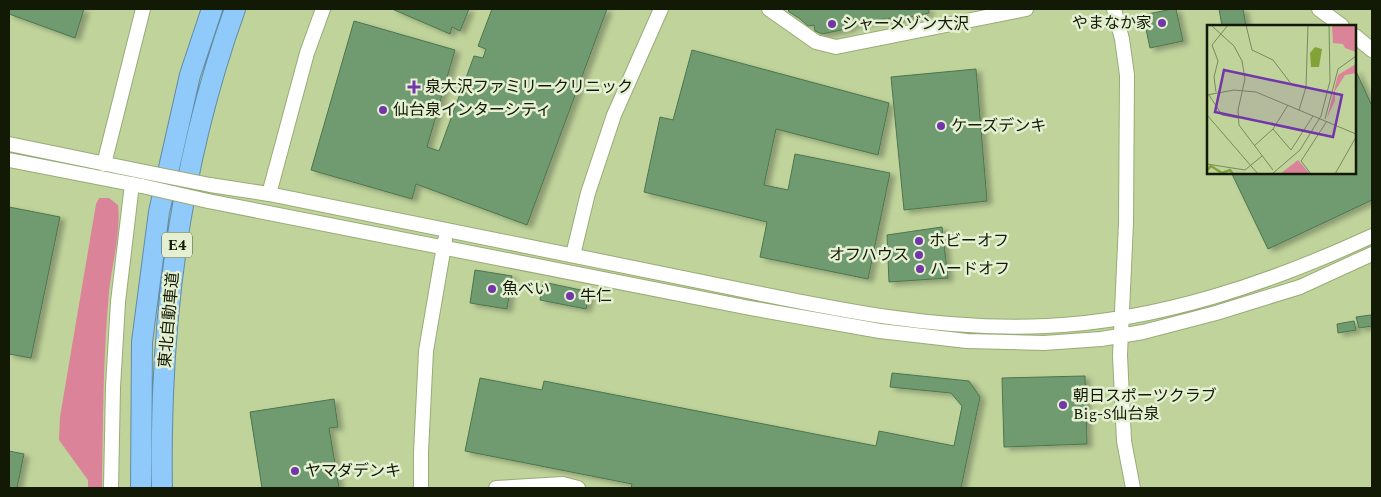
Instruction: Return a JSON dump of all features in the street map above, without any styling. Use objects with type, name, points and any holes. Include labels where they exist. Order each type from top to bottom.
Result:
[{"type":"highway","name":"東北自動車道","points":[[141,488],[142,342],[158,222],[190,75],[212,9]]},
{"type":"highway","name":"東北自動車道","points":[[162,488],[165,344],[180,218],[213,79],[235,9]]},
{"type":"street","points":[[104,164],[143,9]]},
{"type":"street","points":[[269,194],[307,53],[323,9]]},
{"type":"street","points":[[573,255],[588,193],[614,115],[661,9]]},
{"type":"street","points":[[769,9],[816,42],[836,47],[998,12],[1026,9]]},
{"type":"street","points":[[1114,9],[1122,39],[1127,75],[1126,223],[1121,336],[1121,394],[1124,440],[1133,488]]},
{"type":"street","points":[[1319,9],[1341,25]]},
{"type":"street","points":[[1356,37],[1372,50]]},
{"type":"street","points":[[9,144],[210,185],[269,194],[754,293],[926,323],[970,326],[1045,326],[1101,321],[1221,295],[1279,276],[1330,256],[1372,236]]},
{"type":"street","points":[[9,160],[443,248],[880,331],[967,341],[1044,343],[1121,336],[1143,332],[1216,313],[1300,287],[1372,254]]},
{"type":"street","points":[[110,488],[118,302],[137,185]]},
{"type":"street","points":[[421,488],[426,351],[447,230]]},
{"type":"street","points":[[496,488],[563,484],[578,488]]},
{"type":"path","points":[[885,9],[890,36]]},
{"type":"shaded area","points":[[99,198],[109,198],[118,205],[119,216],[107,316],[102,488],[88,488],[88,480],[59,440],[60,417],[96,204]]},
{"type":"building","points":[[9,9],[84,9],[75,38],[9,14]]},
{"type":"building","points":[[392,9],[469,9],[460,31],[452,27],[450,34]]},
{"type":"building","points":[[492,9],[607,9],[527,225],[416,184],[412,199],[311,170],[354,21],[455,50],[427,147],[439,151],[474,56],[483,58],[486,49],[478,46]]},
{"type":"building","points":[[788,9],[929,9],[929,13],[891,21],[890,18],[851,25],[851,28],[822,34],[815,31],[814,25],[808,26],[789,12]]},
{"type":"building","points":[[1176,9],[1183,41],[1150,48],[1143,15]]},
{"type":"building","points":[[1219,9],[1243,9],[1246,25],[1222,25]]},
{"type":"building","points":[[692,50],[889,103],[878,155],[776,129],[764,185],[788,190],[795,154],[890,173],[868,279],[760,257],[767,222],[644,192],[660,117],[673,120]]},
{"type":"building","points":[[976,69],[987,201],[904,210],[891,77]]},
{"type":"building","points":[[1356,71],[1372,106],[1372,200],[1268,249],[1232,174],[1356,174]]},
{"type":"building","points":[[9,207],[60,217],[31,358],[9,354]]},
{"type":"building","points":[[942,227],[948,278],[889,282],[887,235]]},
{"type":"building","points":[[475,270],[512,276],[507,309],[470,303]]},
{"type":"building","points":[[543,282],[590,292],[586,309],[540,300]]},
{"type":"building","points":[[1371,315],[1372,326],[1359,328],[1356,317]]},
{"type":"building","points":[[1354,321],[1356,330],[1338,333],[1337,324]]},
{"type":"building","points":[[892,373],[969,381],[980,397],[961,488],[631,488],[632,484],[465,451],[480,378],[542,390],[544,381],[876,446],[879,431],[954,446],[962,406],[951,393],[890,387]]},
{"type":"building","points":[[1085,376],[1087,444],[1004,447],[1002,378]]},
{"type":"building","points":[[334,399],[338,427],[329,428],[339,488],[262,488],[250,412]]},
{"type":"building","points":[[9,451],[24,454],[17,488],[9,488]]},
{"type":"place","name":"やまなか家","points":[[1162,23]]},
{"type":"place","name":"シャーメゾン大沢","points":[[832,24]]},
{"type":"place","name":"泉大沢ファミリークリニック","points":[[414,87]]},
{"type":"place","name":"仙台泉インターシティ","points":[[383,110]]},
{"type":"place","name":"ケーズデンキ","points":[[941,126]]},
{"type":"place","name":"ホビーオフ","points":[[919,241]]},
{"type":"place","name":"オフハウス","points":[[919,255]]},
{"type":"place","name":"ハードオフ","points":[[920,269]]},
{"type":"place","name":"魚べい","points":[[492,289]]},
{"type":"place","name":"牛仁","points":[[570,296]]},
{"type":"place","name":"朝日スポーツクラブ Big-S仙台泉","points":[[1063,405]]},
{"type":"place","name":"ヤマダデンキ","points":[[295,471]]}]
